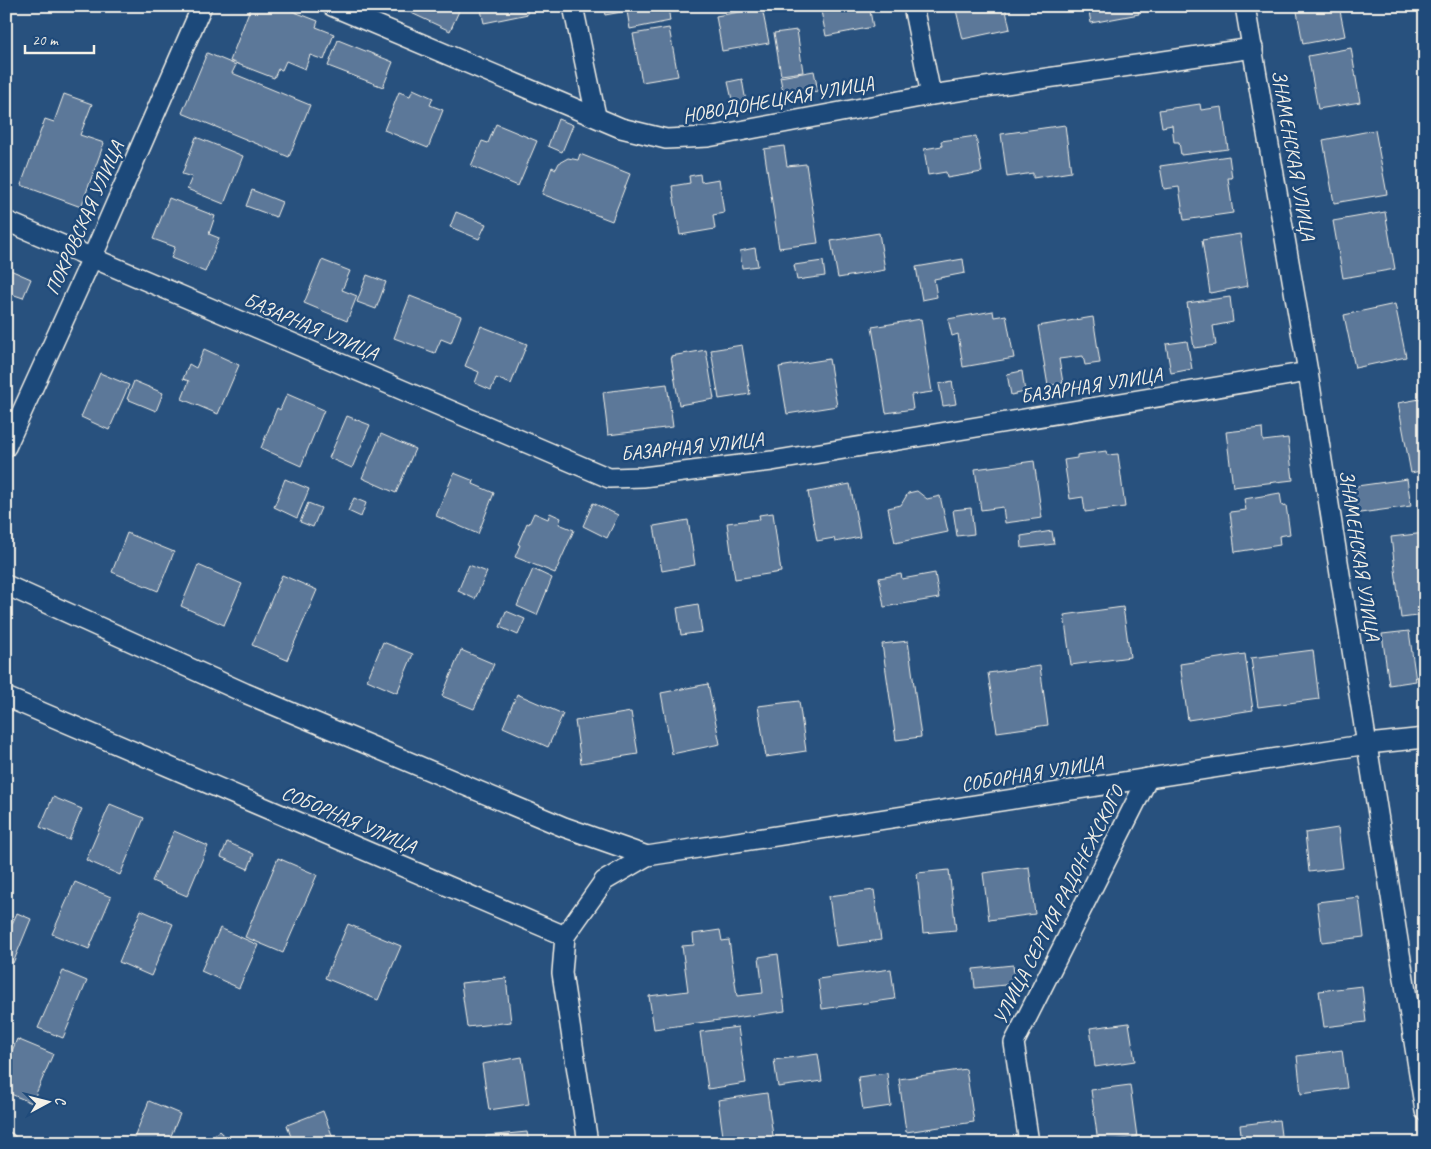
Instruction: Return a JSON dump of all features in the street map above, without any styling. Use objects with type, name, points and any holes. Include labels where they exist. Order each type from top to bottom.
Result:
[{"type":"street","name":"ПОКРОВСКАЯ УЛИЦА","points":[[6,448],[92,258],[202,6]]},
{"type":"street","name":"НОВОДОНЕЦКАЯ УЛИЦА","points":[[332,6],[622,128],[666,139],[708,137],[932,95],[1253,48]]},
{"type":"street","points":[[573,6],[596,116]]},
{"type":"street","points":[[913,6],[932,95]]},
{"type":"street","name":"ЗНАМЕНСКАЯ УЛИЦА","points":[[1245,6],[1308,372],[1425,1111]]},
{"type":"street","name":"БАЗАРНАЯ УЛИЦА","points":[[6,221],[609,478],[643,477],[772,460],[1308,372]]},
{"type":"street","name":"СОБОРНАЯ УЛИЦА","points":[[6,585],[254,697],[564,827],[647,856]]},
{"type":"street","name":"СОБОРНАЯ УЛИЦА","points":[[6,697],[565,936],[604,881],[647,856],[1368,744],[1425,738]]},
{"type":"street","name":"УЛИЦА СЕРГИЯ РАДОНЕЖСКОГО","points":[[1029,1143],[1014,1043],[1148,778]]},
{"type":"street","points":[[565,936],[562,973],[588,1143]]},
{"type":"building","points":[[251,6],[279,6],[318,21],[316,27],[334,34],[324,60],[310,55],[305,69],[286,61],[282,70],[278,69],[274,78],[230,61]]},
{"type":"building","points":[[409,6],[450,6],[459,11],[450,31],[407,11]]},
{"type":"building","points":[[480,6],[526,6],[528,14],[484,23]]},
{"type":"building","points":[[603,6],[668,6],[670,21],[630,29],[627,11],[605,15]]},
{"type":"building","points":[[820,6],[872,6],[870,11],[873,27],[826,36]]},
{"type":"building","points":[[955,6],[1005,6],[1010,29],[963,39]]},
{"type":"building","points":[[1088,6],[1137,6],[1139,14],[1091,23]]},
{"type":"building","points":[[1296,6],[1339,6],[1345,36],[1303,44]]},
{"type":"building","points":[[762,8],[769,43],[722,51],[716,16]]},
{"type":"building","points":[[669,28],[678,76],[642,82],[633,34]]},
{"type":"building","points":[[797,30],[803,72],[781,75],[774,33]]},
{"type":"building","points":[[338,40],[393,62],[383,87],[328,66]]},
{"type":"building","points":[[1351,48],[1360,102],[1318,109],[1308,56]]},
{"type":"building","points":[[207,53],[236,65],[232,73],[310,105],[289,157],[182,113]]},
{"type":"building","points":[[814,71],[818,91],[784,97],[780,77]]},
{"type":"building","points":[[742,79],[746,102],[733,104],[728,82]]},
{"type":"building","points":[[413,89],[433,98],[430,105],[443,110],[428,148],[384,130],[399,92],[410,96]]},
{"type":"building","points":[[64,94],[92,104],[80,135],[104,143],[81,207],[21,185],[45,119],[54,122]]},
{"type":"building","points":[[1200,104],[1201,110],[1222,107],[1228,149],[1181,155],[1179,142],[1174,142],[1172,125],[1162,127],[1159,110]]},
{"type":"building","points":[[558,119],[573,125],[562,152],[548,146]]},
{"type":"building","points":[[496,124],[537,141],[518,186],[471,166],[482,141],[488,143]]},
{"type":"building","points":[[1065,125],[1071,172],[1033,178],[1033,173],[1007,177],[1001,134]]},
{"type":"building","points":[[1375,130],[1387,194],[1334,203],[1323,140]]},
{"type":"building","points":[[976,136],[982,172],[947,178],[946,172],[928,175],[924,149],[942,146],[941,141]]},
{"type":"building","points":[[196,137],[243,156],[224,204],[187,189],[192,177],[182,174]]},
{"type":"building","points":[[784,146],[787,166],[806,164],[818,243],[779,248],[764,149]]},
{"type":"building","points":[[580,154],[630,174],[612,221],[542,194],[552,167],[556,169],[559,163],[568,158],[578,160]]},
{"type":"building","points":[[1229,156],[1232,178],[1228,178],[1233,213],[1184,220],[1179,187],[1164,189],[1160,166]]},
{"type":"building","points":[[700,174],[701,182],[719,179],[724,213],[713,215],[715,229],[680,235],[672,186],[690,183],[689,176]]},
{"type":"building","points":[[252,190],[282,202],[276,217],[246,206]]},
{"type":"building","points":[[169,198],[215,216],[209,234],[219,238],[205,272],[171,258],[175,247],[153,239]]},
{"type":"building","points":[[456,212],[486,224],[479,239],[450,227]]},
{"type":"building","points":[[1385,212],[1395,269],[1343,278],[1333,221]]},
{"type":"building","points":[[879,233],[885,270],[838,278],[831,241]]},
{"type":"building","points":[[1240,234],[1248,286],[1210,293],[1202,240]]},
{"type":"building","points":[[755,248],[758,266],[742,268],[740,251]]},
{"type":"building","points":[[963,259],[965,273],[934,279],[937,297],[922,300],[916,267]]},
{"type":"building","points":[[322,260],[350,271],[342,290],[357,296],[347,321],[304,303]]},
{"type":"building","points":[[823,261],[825,276],[797,280],[794,265]]},
{"type":"building","points":[[8,269],[31,279],[23,298],[6,292]]},
{"type":"building","points":[[367,275],[386,282],[376,309],[357,302]]},
{"type":"building","points":[[410,296],[461,316],[451,343],[441,339],[435,353],[394,338]]},
{"type":"building","points":[[1230,297],[1233,322],[1213,326],[1216,345],[1194,348],[1187,303]]},
{"type":"building","points":[[1395,304],[1406,357],[1355,368],[1344,315]]},
{"type":"building","points":[[993,311],[994,317],[1006,315],[1014,358],[963,367],[958,334],[952,336],[948,319]]},
{"type":"building","points":[[1093,317],[1100,363],[1085,365],[1083,356],[1059,359],[1063,383],[1048,386],[1038,326]]},
{"type":"building","points":[[921,319],[932,392],[911,395],[913,409],[886,413],[872,327]]},
{"type":"building","points":[[481,326],[527,344],[511,384],[496,378],[491,390],[475,383],[479,372],[465,366]]},
{"type":"building","points":[[1187,341],[1192,369],[1171,373],[1166,344]]},
{"type":"building","points":[[742,345],[750,394],[719,399],[711,350]]},
{"type":"building","points":[[204,349],[239,365],[218,414],[182,399],[189,381],[183,379],[189,364],[196,368]]},
{"type":"building","points":[[706,350],[714,399],[679,405],[671,356]]},
{"type":"building","points":[[829,359],[837,406],[787,414],[779,367]]},
{"type":"building","points":[[1022,371],[1025,392],[1011,395],[1007,374]]},
{"type":"building","points":[[100,373],[129,385],[109,430],[81,417]]},
{"type":"building","points":[[134,381],[163,393],[156,411],[127,399]]},
{"type":"building","points":[[952,381],[956,404],[943,406],[939,384]]},
{"type":"building","points":[[667,384],[673,427],[608,435],[603,392]]},
{"type":"building","points":[[287,394],[324,410],[301,466],[261,448],[277,408],[280,410]]},
{"type":"building","points":[[1425,398],[1425,470],[1411,473],[1398,403]]},
{"type":"building","points":[[347,416],[370,425],[352,468],[329,458]]},
{"type":"building","points":[[1262,428],[1263,441],[1288,438],[1293,480],[1233,487],[1226,432]]},
{"type":"building","points":[[381,434],[415,449],[396,493],[362,478]]},
{"type":"building","points":[[1106,451],[1107,455],[1118,454],[1125,507],[1085,512],[1083,497],[1070,499],[1064,460],[1077,458],[1077,455]]},
{"type":"building","points":[[1034,461],[1042,518],[1005,523],[1003,507],[981,510],[975,469]]},
{"type":"building","points":[[454,473],[474,481],[473,484],[494,493],[478,534],[436,516]]},
{"type":"building","points":[[285,479],[309,489],[297,518],[274,507]]},
{"type":"building","points":[[1407,479],[1411,506],[1353,514],[1350,487]]},
{"type":"building","points":[[850,484],[860,537],[835,542],[834,538],[817,541],[808,492]]},
{"type":"building","points":[[917,491],[927,499],[940,496],[948,532],[895,543],[888,508],[901,505],[908,493]]},
{"type":"building","points":[[1280,493],[1282,506],[1286,505],[1290,534],[1279,536],[1280,545],[1235,552],[1230,512],[1246,510],[1244,499]]},
{"type":"building","points":[[354,498],[366,503],[361,517],[348,511]]},
{"type":"building","points":[[308,503],[321,508],[313,527],[300,522]]},
{"type":"building","points":[[593,503],[618,515],[607,538],[583,526]]},
{"type":"building","points":[[971,508],[974,534],[957,536],[953,510]]},
{"type":"building","points":[[534,513],[548,519],[550,513],[561,518],[559,524],[574,530],[555,573],[515,557],[527,523],[529,524]]},
{"type":"building","points":[[773,513],[781,572],[735,579],[727,523],[760,519],[759,515]]},
{"type":"building","points":[[688,520],[695,565],[662,571],[654,526]]},
{"type":"building","points":[[1052,531],[1054,544],[1022,548],[1021,536]]},
{"type":"building","points":[[127,533],[174,552],[158,591],[112,572]]},
{"type":"building","points":[[1425,533],[1425,615],[1401,618],[1391,537]]},
{"type":"building","points":[[198,565],[242,584],[224,625],[181,606]]},
{"type":"building","points":[[469,565],[487,572],[475,599],[458,591]]},
{"type":"building","points":[[533,569],[552,578],[537,615],[517,606]]},
{"type":"building","points":[[935,573],[939,598],[884,607],[879,578],[901,574],[902,579]]},
{"type":"building","points":[[282,575],[317,590],[287,660],[252,645]]},
{"type":"building","points":[[698,604],[702,632],[681,635],[677,608]]},
{"type":"building","points":[[1123,607],[1130,657],[1071,665],[1064,615]]},
{"type":"building","points":[[506,611],[525,619],[518,635],[500,627]]},
{"type":"building","points":[[1409,631],[1416,681],[1389,685],[1382,634]]},
{"type":"building","points":[[908,641],[921,737],[896,740],[882,644]]},
{"type":"building","points":[[383,642],[413,654],[397,693],[367,680]]},
{"type":"building","points":[[461,650],[494,664],[474,709],[442,696]]},
{"type":"building","points":[[1313,650],[1319,699],[1258,707],[1251,658]]},
{"type":"building","points":[[1245,654],[1253,710],[1188,720],[1180,664]]},
{"type":"building","points":[[1040,666],[1048,725],[997,732],[988,673]]},
{"type":"building","points":[[708,684],[720,744],[672,754],[661,693]]},
{"type":"building","points":[[517,694],[563,714],[548,747],[503,727]]},
{"type":"building","points":[[799,701],[806,751],[766,757],[758,706]]},
{"type":"building","points":[[631,712],[638,754],[581,763],[575,721]]},
{"type":"building","points":[[53,797],[82,809],[69,840],[40,827]]},
{"type":"building","points":[[110,804],[144,818],[120,875],[86,860]]},
{"type":"building","points":[[1338,828],[1343,868],[1309,872],[1305,833]]},
{"type":"building","points":[[174,831],[208,846],[187,896],[152,881]]},
{"type":"building","points":[[227,842],[254,854],[248,869],[221,857]]},
{"type":"building","points":[[278,858],[317,875],[283,953],[245,937]]},
{"type":"building","points":[[1029,867],[1035,914],[989,920],[983,873]]},
{"type":"building","points":[[949,870],[956,930],[923,933],[917,873]]},
{"type":"building","points":[[75,882],[111,897],[89,949],[52,934]]},
{"type":"building","points":[[874,890],[881,940],[836,946],[829,896]]},
{"type":"building","points":[[1359,897],[1364,937],[1322,942],[1317,902]]},
{"type":"building","points":[[141,910],[173,924],[151,976],[119,962]]},
{"type":"building","points":[[17,913],[31,919],[13,963],[6,960],[6,937]]},
{"type":"building","points":[[348,924],[401,946],[378,1000],[325,978]]},
{"type":"building","points":[[220,928],[258,945],[239,988],[201,971]]},
{"type":"building","points":[[720,930],[722,941],[729,940],[737,996],[763,993],[759,957],[778,954],[785,1011],[654,1029],[649,996],[688,991],[682,946],[694,945],[693,934]]},
{"type":"building","points":[[1013,965],[1015,984],[975,988],[973,969]]},
{"type":"building","points":[[891,969],[895,999],[822,1009],[818,979]]},
{"type":"building","points":[[63,971],[87,981],[63,1038],[38,1028]]},
{"type":"building","points":[[506,978],[511,1022],[467,1027],[461,983]]},
{"type":"building","points":[[1362,986],[1366,1022],[1324,1027],[1319,991]]},
{"type":"building","points":[[1129,1023],[1135,1061],[1095,1067],[1090,1028]]},
{"type":"building","points":[[738,1027],[746,1083],[708,1089],[700,1032]]},
{"type":"building","points":[[17,1039],[53,1054],[32,1103],[6,1092],[6,1065]]},
{"type":"building","points":[[1342,1050],[1347,1088],[1301,1094],[1297,1056]]},
{"type":"building","points":[[818,1054],[822,1081],[778,1087],[774,1060]]},
{"type":"building","points":[[522,1057],[529,1104],[489,1110],[482,1064]]},
{"type":"building","points":[[966,1069],[974,1122],[906,1132],[899,1079]]},
{"type":"building","points":[[887,1073],[891,1106],[863,1110],[858,1077]]},
{"type":"building","points":[[1130,1085],[1137,1137],[1098,1142],[1091,1090]]},
{"type":"building","points":[[767,1093],[774,1143],[724,1143],[718,1100]]},
{"type":"building","points":[[149,1101],[180,1114],[168,1143],[132,1143]]},
{"type":"building","points":[[323,1111],[335,1143],[293,1143],[287,1125]]},
{"type":"building","points":[[1279,1120],[1282,1143],[1242,1143],[1240,1125]]},
{"type":"building","points":[[219,1131],[232,1143],[208,1143]]},
{"type":"building","points":[[527,1132],[529,1143],[486,1143],[486,1136]]}]
